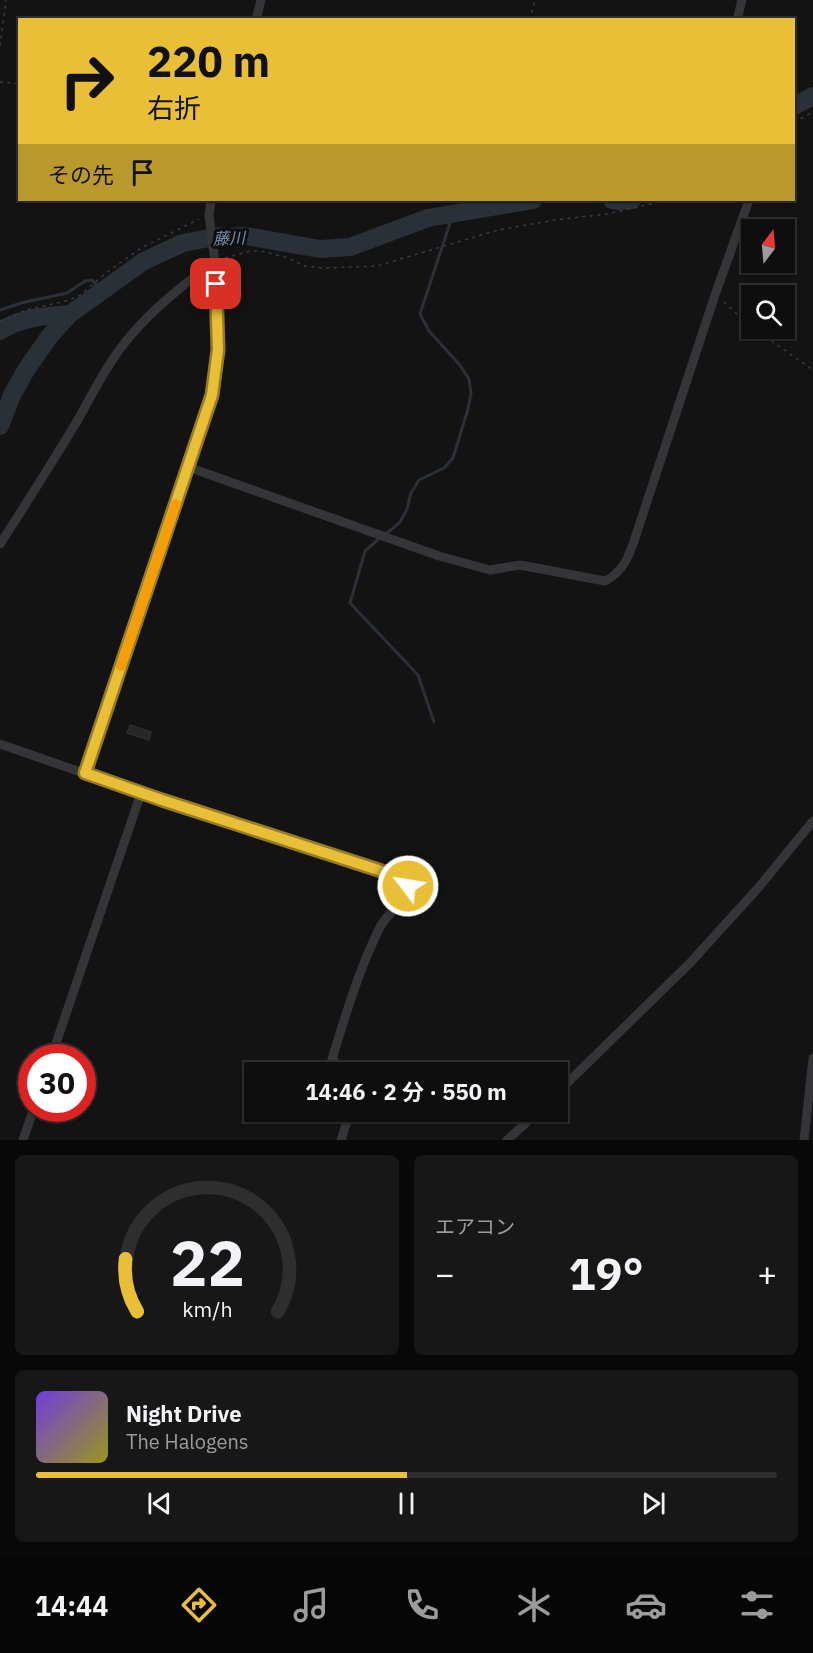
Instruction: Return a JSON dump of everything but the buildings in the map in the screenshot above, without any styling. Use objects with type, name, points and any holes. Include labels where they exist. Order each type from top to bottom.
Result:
[{"type":"street","points":[[256,18],[261,0]]},
{"type":"street","points":[[738,18],[742,0]]},
{"type":"street","points":[[85,773],[214,386],[218,350],[211,201]]},
{"type":"street","points":[[188,467],[439,556],[490,570],[520,565],[605,581],[615,577],[626,561],[638,530],[715,295],[750,201]]},
{"type":"street","points":[[0,544],[114,358],[132,334],[182,286],[215,262]]},
{"type":"street","points":[[0,744],[141,793],[397,876],[407,882],[405,896],[382,923],[369,950],[332,1059],[335,1062]]},
{"type":"street","points":[[56,1044],[141,793]]},
{"type":"street","points":[[568,1082],[690,963],[759,887],[813,822]]},
{"type":"street","points":[[804,1140],[813,1058]]},
{"type":"street","points":[[23,1140],[29,1122]]},
{"type":"street","points":[[341,1140],[347,1122]]},
{"type":"street","points":[[507,1140],[527,1122]]},
{"type":"path","points":[[0,46],[6,0]]},
{"type":"path","points":[[530,18],[535,0]]},
{"type":"path","points":[[0,82],[18,84]]},
{"type":"path","points":[[795,121],[813,112]]},
{"type":"path","points":[[215,262],[233,255],[261,251],[288,258],[305,266],[326,268],[377,266],[498,230],[607,214],[664,201]]},
{"type":"path","points":[[0,321],[26,309],[79,296],[141,248],[193,221],[210,218]]},
{"type":"path","points":[[715,295],[741,318]]},
{"type":"path","points":[[768,339],[813,370]]},
{"type":"waterway","name":"藤川","points":[[795,105],[813,96]]},
{"type":"waterway","name":"藤川","points":[[0,426],[12,395],[26,370],[49,337],[70,314],[144,261],[183,243],[220,236],[246,236],[320,249],[350,247],[428,218],[527,201]]},
{"type":"waterway","points":[[386,534],[400,522],[407,509],[411,493],[419,480],[444,468],[453,458],[468,409],[471,393],[469,379],[459,364],[429,331],[420,314],[453,214]]},
{"type":"waterway","points":[[0,310],[67,293],[85,281],[92,280],[102,292]]},
{"type":"waterway","points":[[0,331],[25,320],[70,314]]},
{"type":"waterway","points":[[380,538],[365,551],[350,603],[418,675],[434,722]]},
{"type":"slow traffic","points":[[121,666],[176,504]]},
{"type":"route","points":[[216,284],[218,350],[212,395],[85,773],[397,876],[405,880],[408,886]]}]
